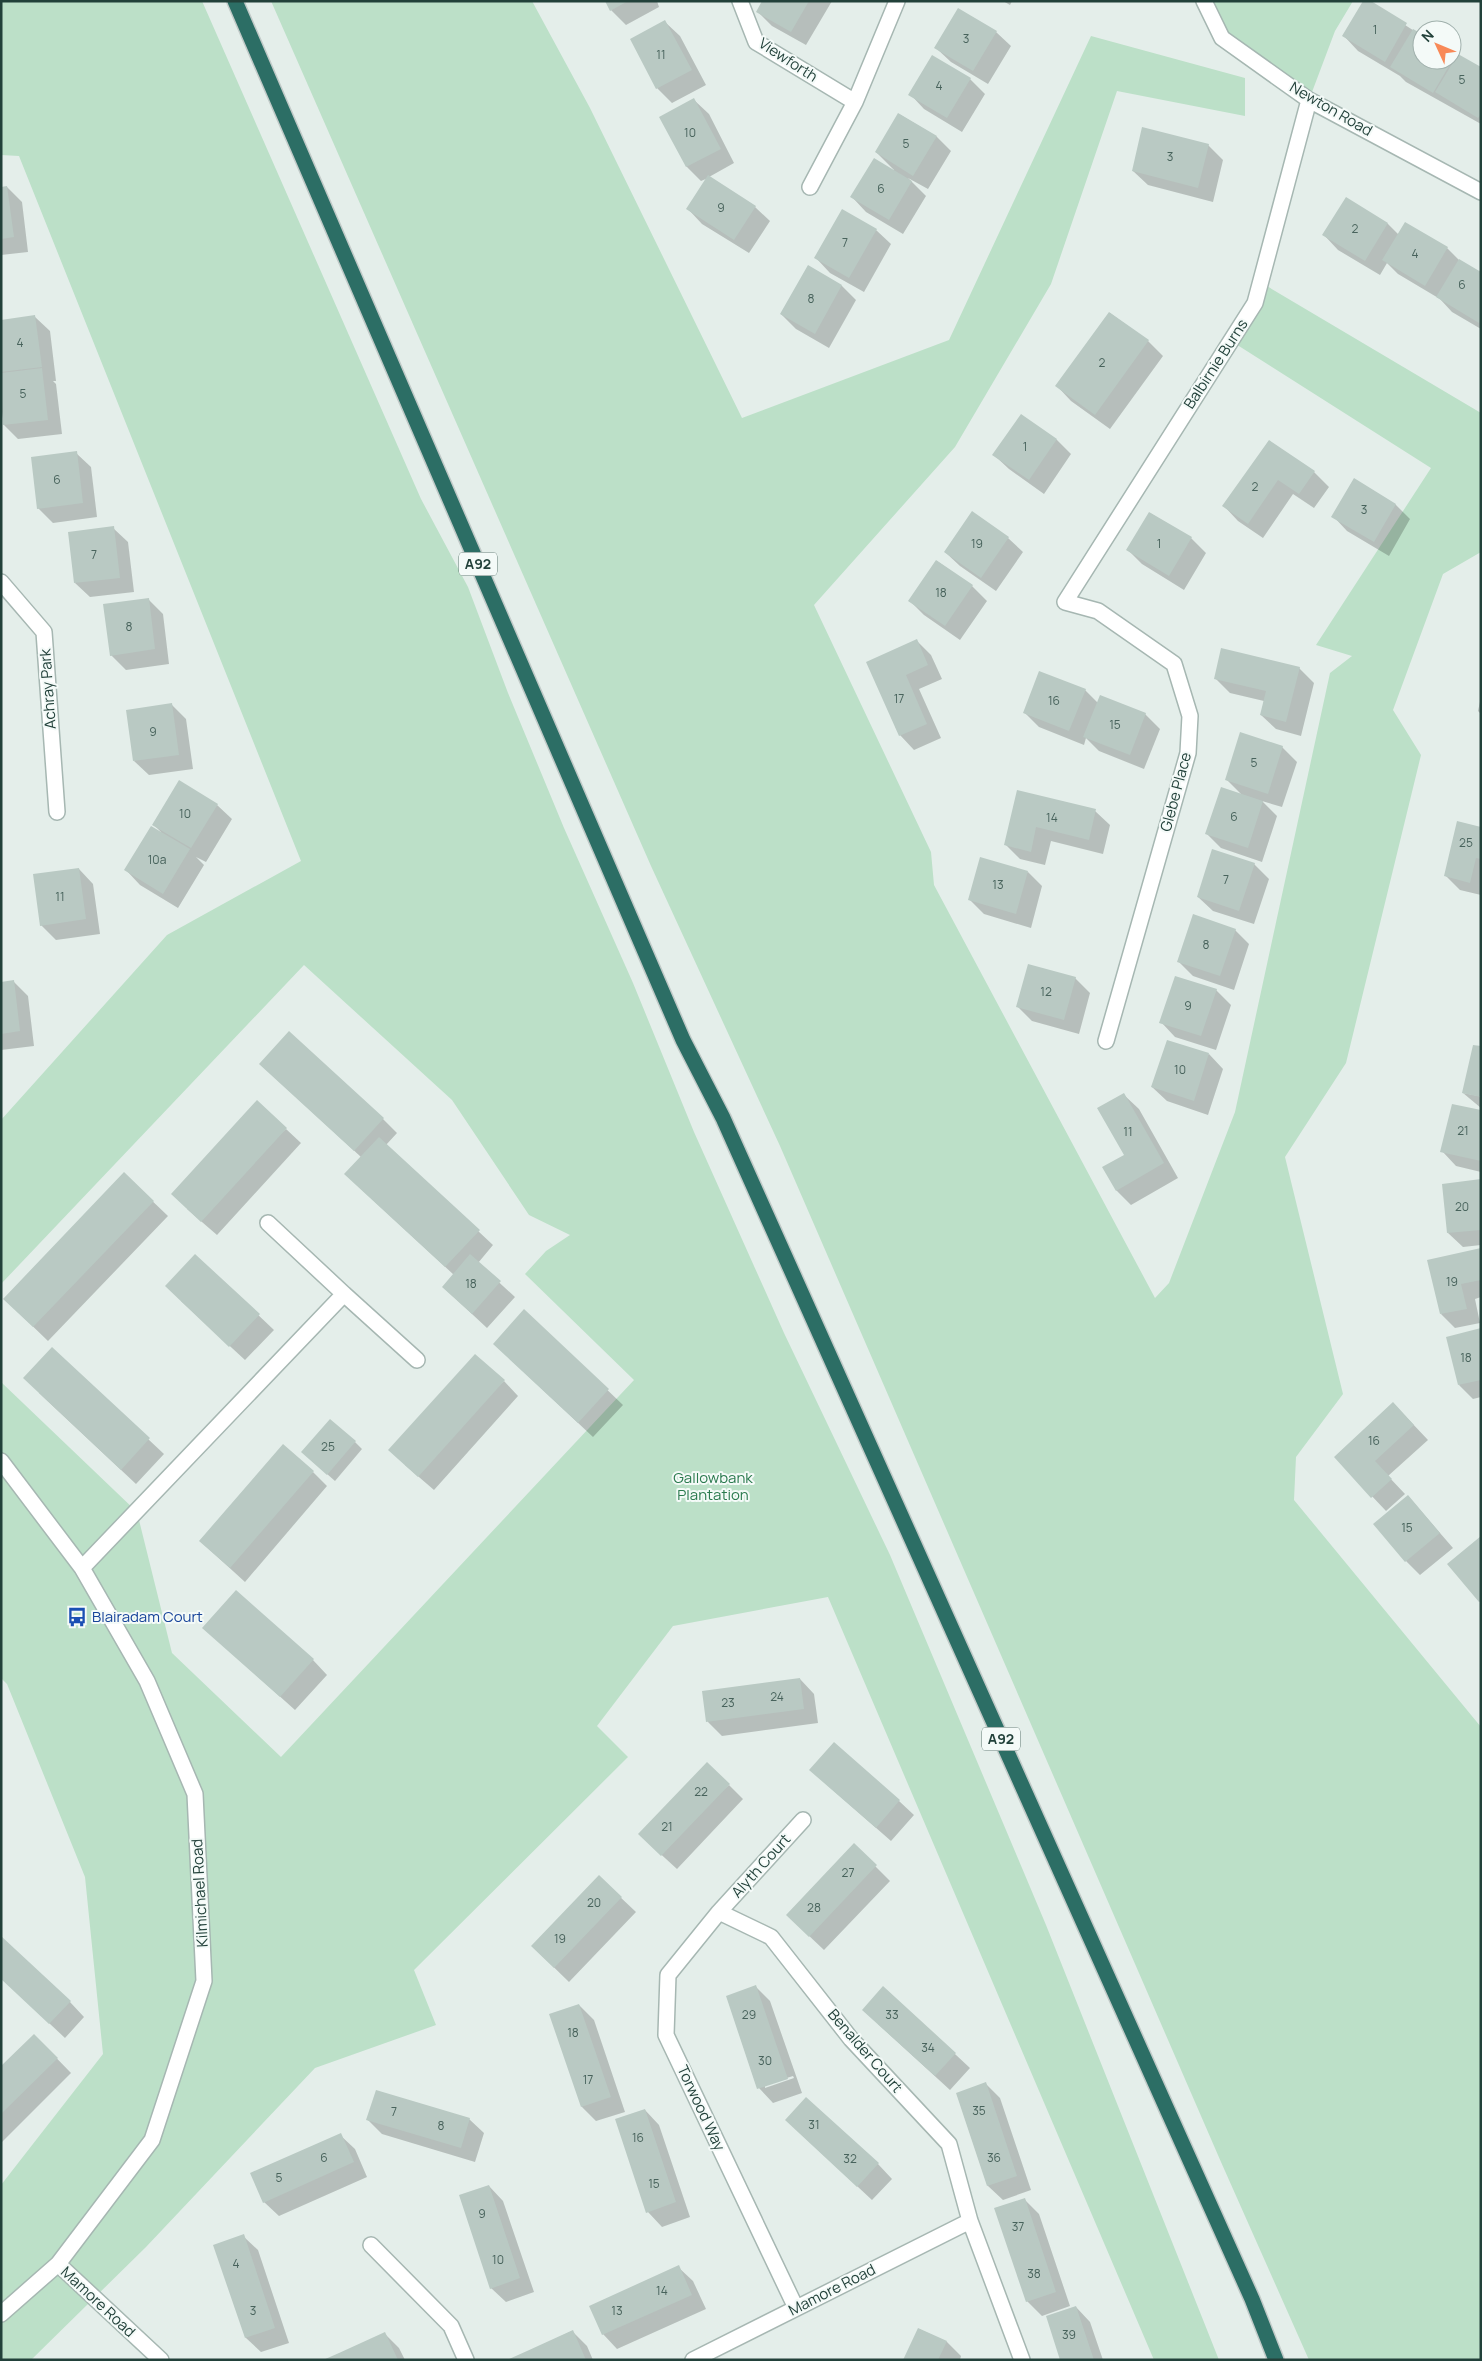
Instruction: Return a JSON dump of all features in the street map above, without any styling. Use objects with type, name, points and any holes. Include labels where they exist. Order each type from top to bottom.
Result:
[{"type":"highway","name":"A92","points":[[236,3],[683,1040],[727,1128],[1252,2299],[1276,2360]]},
{"type":"street","name":"Viewforth","points":[[740,1],[756,42],[855,102]]},
{"type":"street","points":[[810,186],[855,102],[897,1]]},
{"type":"street","name":"Newton Road","points":[[1204,1],[1222,38],[1309,100],[1481,192]]},
{"type":"street","name":"Balbirnie Burns","points":[[1065,602],[1255,303],[1309,100]]},
{"type":"street","name":"Achray Park","points":[[1,582],[44,632],[57,812]]},
{"type":"street","name":"Glebe Place","points":[[1065,602],[1098,611],[1174,664],[1190,716],[1188,753],[1106,1041]]},
{"type":"street","points":[[268,1223],[417,1360]]},
{"type":"street","points":[[82,1568],[344,1294]]},
{"type":"street","name":"Kilmichael Road","points":[[1,1461],[82,1568],[147,1681],[195,1794],[204,1981],[152,2140],[58,2264],[1,2314]]},
{"type":"street","name":"Alyth Court","points":[[719,1912],[803,1820]]},
{"type":"street","name":"Benalder Court","points":[[719,1912],[771,1937],[851,2039],[949,2144],[970,2221],[1022,2360]]},
{"type":"street","name":"Torwood Way","points":[[719,1912],[668,1975],[666,2035],[796,2308]]},
{"type":"street","name":"Mamore Road","points":[[693,2360],[970,2221]]},
{"type":"street","points":[[371,2246],[451,2326],[466,2360]]},
{"type":"street","name":"Mamore Road","points":[[58,2264],[162,2360]]},
{"type":"green space","name":"Gallowbank Plantation","points":[[1,1],[202,1],[421,499],[468,587],[508,693],[564,828],[633,983],[694,1132],[784,1333],[890,1555],[1046,1925],[1219,2360],[1154,2360],[828,1597],[673,1626],[597,1726],[628,1757],[414,1970],[436,2025],[315,2068],[146,2247],[31,2360],[1,2360],[1,2185],[103,2054],[85,1877],[7,1684],[1,1678],[1,1382],[137,1512],[172,1653],[281,1757],[634,1380],[525,1274],[546,1251],[570,1235],[529,1215],[452,1100],[304,965],[1,1284],[1,1120],[167,935],[301,861],[19,156],[1,155]]},
{"type":"green space","points":[[271,1],[532,1],[590,108],[742,418],[949,340],[1091,36],[1245,78],[1245,116],[1117,91],[1051,284],[955,447],[814,605],[931,852],[934,885],[1155,1298],[1169,1283],[1235,1112],[1330,673],[1352,656],[1316,645],[1431,468],[1231,341],[1260,282],[1481,413],[1481,552],[1443,574],[1393,710],[1421,755],[1346,1063],[1285,1157],[1343,1394],[1296,1457],[1294,1500],[1481,1727],[1481,2360],[1309,2360],[1221,2162],[780,1146],[651,866]]},
{"type":"green space","points":[[1204,1],[1353,1],[1335,31],[1309,100],[1222,38]]},
{"type":"building","points":[[605,1],[628,1],[610,11]]},
{"type":"building","points":[[762,1],[809,1],[791,32],[756,12]]},
{"type":"building","points":[[1363,1],[1371,1],[1407,23],[1385,62],[1342,36]]},
{"type":"building","points":[[958,8],[997,31],[973,71],[934,48]]},
{"type":"building","points":[[665,20],[692,70],[656,89],[630,39]]},
{"type":"building","points":[[1412,31],[1412,70],[1447,70],[1433,93],[1390,67]]},
{"type":"building","points":[[932,55],[971,78],[947,118],[908,95]]},
{"type":"building","points":[[1462,56],[1481,67],[1481,114],[1478,118],[1435,92],[1448,70],[1462,70]]},
{"type":"building","points":[[694,98],[721,149],[686,167],[659,117]]},
{"type":"building","points":[[898,113],[937,136],[913,176],[875,152]]},
{"type":"building","points":[[1142,127],[1209,144],[1198,188],[1132,171]]},
{"type":"building","points":[[874,158],[912,181],[889,220],[850,197]]},
{"type":"building","points":[[708,175],[756,206],[734,240],[686,209]]},
{"type":"building","points":[[7,186],[14,237],[1,239],[1,187]]},
{"type":"building","points":[[1346,197],[1388,223],[1365,261],[1322,235]]},
{"type":"building","points":[[842,209],[877,229],[849,278],[814,258]]},
{"type":"building","points":[[1405,222],[1448,247],[1425,286],[1382,260]]},
{"type":"building","points":[[1459,259],[1481,272],[1481,319],[1479,323],[1436,297]]},
{"type":"building","points":[[808,265],[842,285],[815,334],[780,314]]},
{"type":"building","points":[[1109,312],[1149,340],[1095,415],[1055,386]]},
{"type":"building","points":[[35,315],[42,367],[1,372],[1,320]]},
{"type":"building","points":[[42,368],[48,420],[3,425],[1,373]]},
{"type":"building","points":[[1021,414],[1057,439],[1029,480],[992,455]]},
{"type":"building","points":[[1269,440],[1315,471],[1299,494],[1278,480],[1248,524],[1222,506]]},
{"type":"building","points":[[77,451],[83,503],[37,509],[31,457]]},
{"type":"building","points":[[1354,478],[1396,504],[1374,542],[1331,517]]},
{"type":"building","points":[[972,511],[1009,537],[981,578],[944,552]]},
{"type":"building","points":[[1149,512],[1192,537],[1169,576],[1126,550]]},
{"type":"building","points":[[114,526],[120,578],[74,583],[68,532]]},
{"type":"building","points":[[936,560],[973,585],[945,626],[908,601]]},
{"type":"building","points":[[149,598],[155,649],[110,656],[103,604]]},
{"type":"building","points":[[917,639],[928,665],[906,675],[927,724],[899,736],[866,662]]},
{"type":"building","points":[[1221,648],[1300,667],[1286,722],[1260,715],[1266,691],[1214,679]]},
{"type":"building","points":[[1039,671],[1086,689],[1069,731],[1023,713]]},
{"type":"building","points":[[1100,695],[1146,713],[1130,755],[1083,737]]},
{"type":"building","points":[[172,703],[179,755],[133,761],[126,710]]},
{"type":"building","points":[[1240,732],[1283,746],[1268,794],[1225,780]]},
{"type":"building","points":[[179,780],[218,804],[191,848],[152,825]]},
{"type":"building","points":[[1221,787],[1263,801],[1248,848],[1205,834]]},
{"type":"building","points":[[1017,790],[1096,809],[1089,840],[1036,827],[1031,852],[1004,845]]},
{"type":"building","points":[[1457,821],[1481,827],[1481,859],[1476,858],[1470,883],[1444,876]]},
{"type":"building","points":[[151,826],[190,849],[163,894],[124,870]]},
{"type":"building","points":[[1212,849],[1255,863],[1239,911],[1197,897]]},
{"type":"building","points":[[980,857],[1028,871],[1016,914],[968,900]]},
{"type":"building","points":[[79,868],[86,919],[40,926],[33,874]]},
{"type":"building","points":[[1193,914],[1236,929],[1220,976],[1177,962]]},
{"type":"building","points":[[1028,964],[1076,977],[1064,1020],[1016,1007]]},
{"type":"building","points":[[1175,976],[1217,989],[1201,1036],[1159,1023]]},
{"type":"building","points":[[14,980],[20,1031],[1,1034],[1,982]]},
{"type":"building","points":[[289,1031],[384,1118],[354,1151],[259,1064]]},
{"type":"building","points":[[1167,1040],[1209,1053],[1194,1101],[1151,1087]]},
{"type":"building","points":[[1473,1045],[1481,1046],[1481,1097],[1462,1093]]},
{"type":"building","points":[[1124,1093],[1164,1163],[1116,1191],[1102,1167],[1124,1155],[1097,1108]]},
{"type":"building","points":[[257,1100],[287,1128],[201,1222],[171,1194]]},
{"type":"building","points":[[1452,1104],[1481,1110],[1481,1161],[1440,1152]]},
{"type":"building","points":[[379,1137],[480,1230],[445,1267],[344,1174]]},
{"type":"building","points":[[124,1172],[154,1201],[33,1327],[3,1299]]},
{"type":"building","points":[[1481,1179],[1481,1230],[1447,1233],[1442,1184]]},
{"type":"building","points":[[1481,1248],[1481,1280],[1461,1284],[1467,1309],[1440,1314],[1427,1260]]},
{"type":"building","points":[[195,1254],[260,1314],[229,1347],[165,1286]]},
{"type":"building","points":[[470,1254],[501,1281],[472,1314],[442,1287]]},
{"type":"building","points":[[524,1309],[609,1389],[578,1423],[493,1344]]},
{"type":"building","points":[[1481,1328],[1481,1380],[1458,1385],[1446,1337]]},
{"type":"building","points":[[52,1347],[150,1438],[121,1470],[23,1378]]},
{"type":"building","points":[[475,1354],[505,1380],[418,1477],[388,1450]]},
{"type":"building","points":[[1393,1402],[1414,1425],[1375,1461],[1392,1479],[1371,1498],[1334,1457]]},
{"type":"building","points":[[330,1419],[356,1441],[327,1475],[301,1452]]},
{"type":"building","points":[[283,1444],[314,1471],[230,1568],[199,1541]]},
{"type":"building","points":[[1408,1495],[1440,1533],[1405,1562],[1373,1524]]},
{"type":"building","points":[[1481,1536],[1481,1601],[1479,1602],[1447,1564]]},
{"type":"building","points":[[236,1590],[314,1659],[280,1697],[202,1628]]},
{"type":"building","points":[[800,1678],[804,1709],[706,1722],[702,1691]]},
{"type":"building","points":[[834,1742],[900,1800],[876,1828],[809,1770]]},
{"type":"building","points":[[707,1762],[730,1784],[661,1856],[638,1834]]},
{"type":"building","points":[[854,1843],[877,1865],[809,1937],[786,1915]]},
{"type":"building","points":[[599,1875],[622,1897],[554,1968],[531,1946]]},
{"type":"building","points":[[1,1936],[71,2001],[49,2024],[1,1979]]},
{"type":"building","points":[[756,1985],[788,2079],[757,2089],[726,1996]]},
{"type":"building","points":[[883,1986],[956,2053],[935,2076],[862,2010]]},
{"type":"building","points":[[579,2004],[611,2097],[581,2107],[549,2014]]},
{"type":"building","points":[[34,2034],[58,2058],[1,2114],[1,2066]]},
{"type":"building","points":[[986,2082],[1017,2176],[987,2186],[956,2093]]},
{"type":"building","points":[[376,2090],[470,2118],[461,2148],[366,2120]]},
{"type":"building","points":[[806,2097],[879,2163],[857,2187],[785,2120]]},
{"type":"building","points":[[645,2109],[676,2202],[646,2213],[615,2119]]},
{"type":"building","points":[[341,2133],[354,2162],[263,2203],[250,2173]]},
{"type":"building","points":[[489,2185],[520,2278],[490,2289],[459,2195]]},
{"type":"building","points":[[1025,2198],[1056,2292],[1026,2302],[994,2208]]},
{"type":"building","points":[[244,2234],[275,2328],[245,2338],[213,2245]]},
{"type":"building","points":[[679,2265],[692,2295],[602,2335],[589,2306]]},
{"type":"building","points":[[1076,2306],[1094,2360],[1060,2360],[1046,2316]]},
{"type":"building","points":[[918,2328],[947,2341],[938,2360],[903,2360]]},
{"type":"building","points":[[573,2330],[586,2360],[507,2360],[527,2351]]},
{"type":"building","points":[[385,2332],[398,2360],[323,2360],[339,2353]]},
{"type":"place","name":"Blairadam Court","points":[[77,1617]]}]
